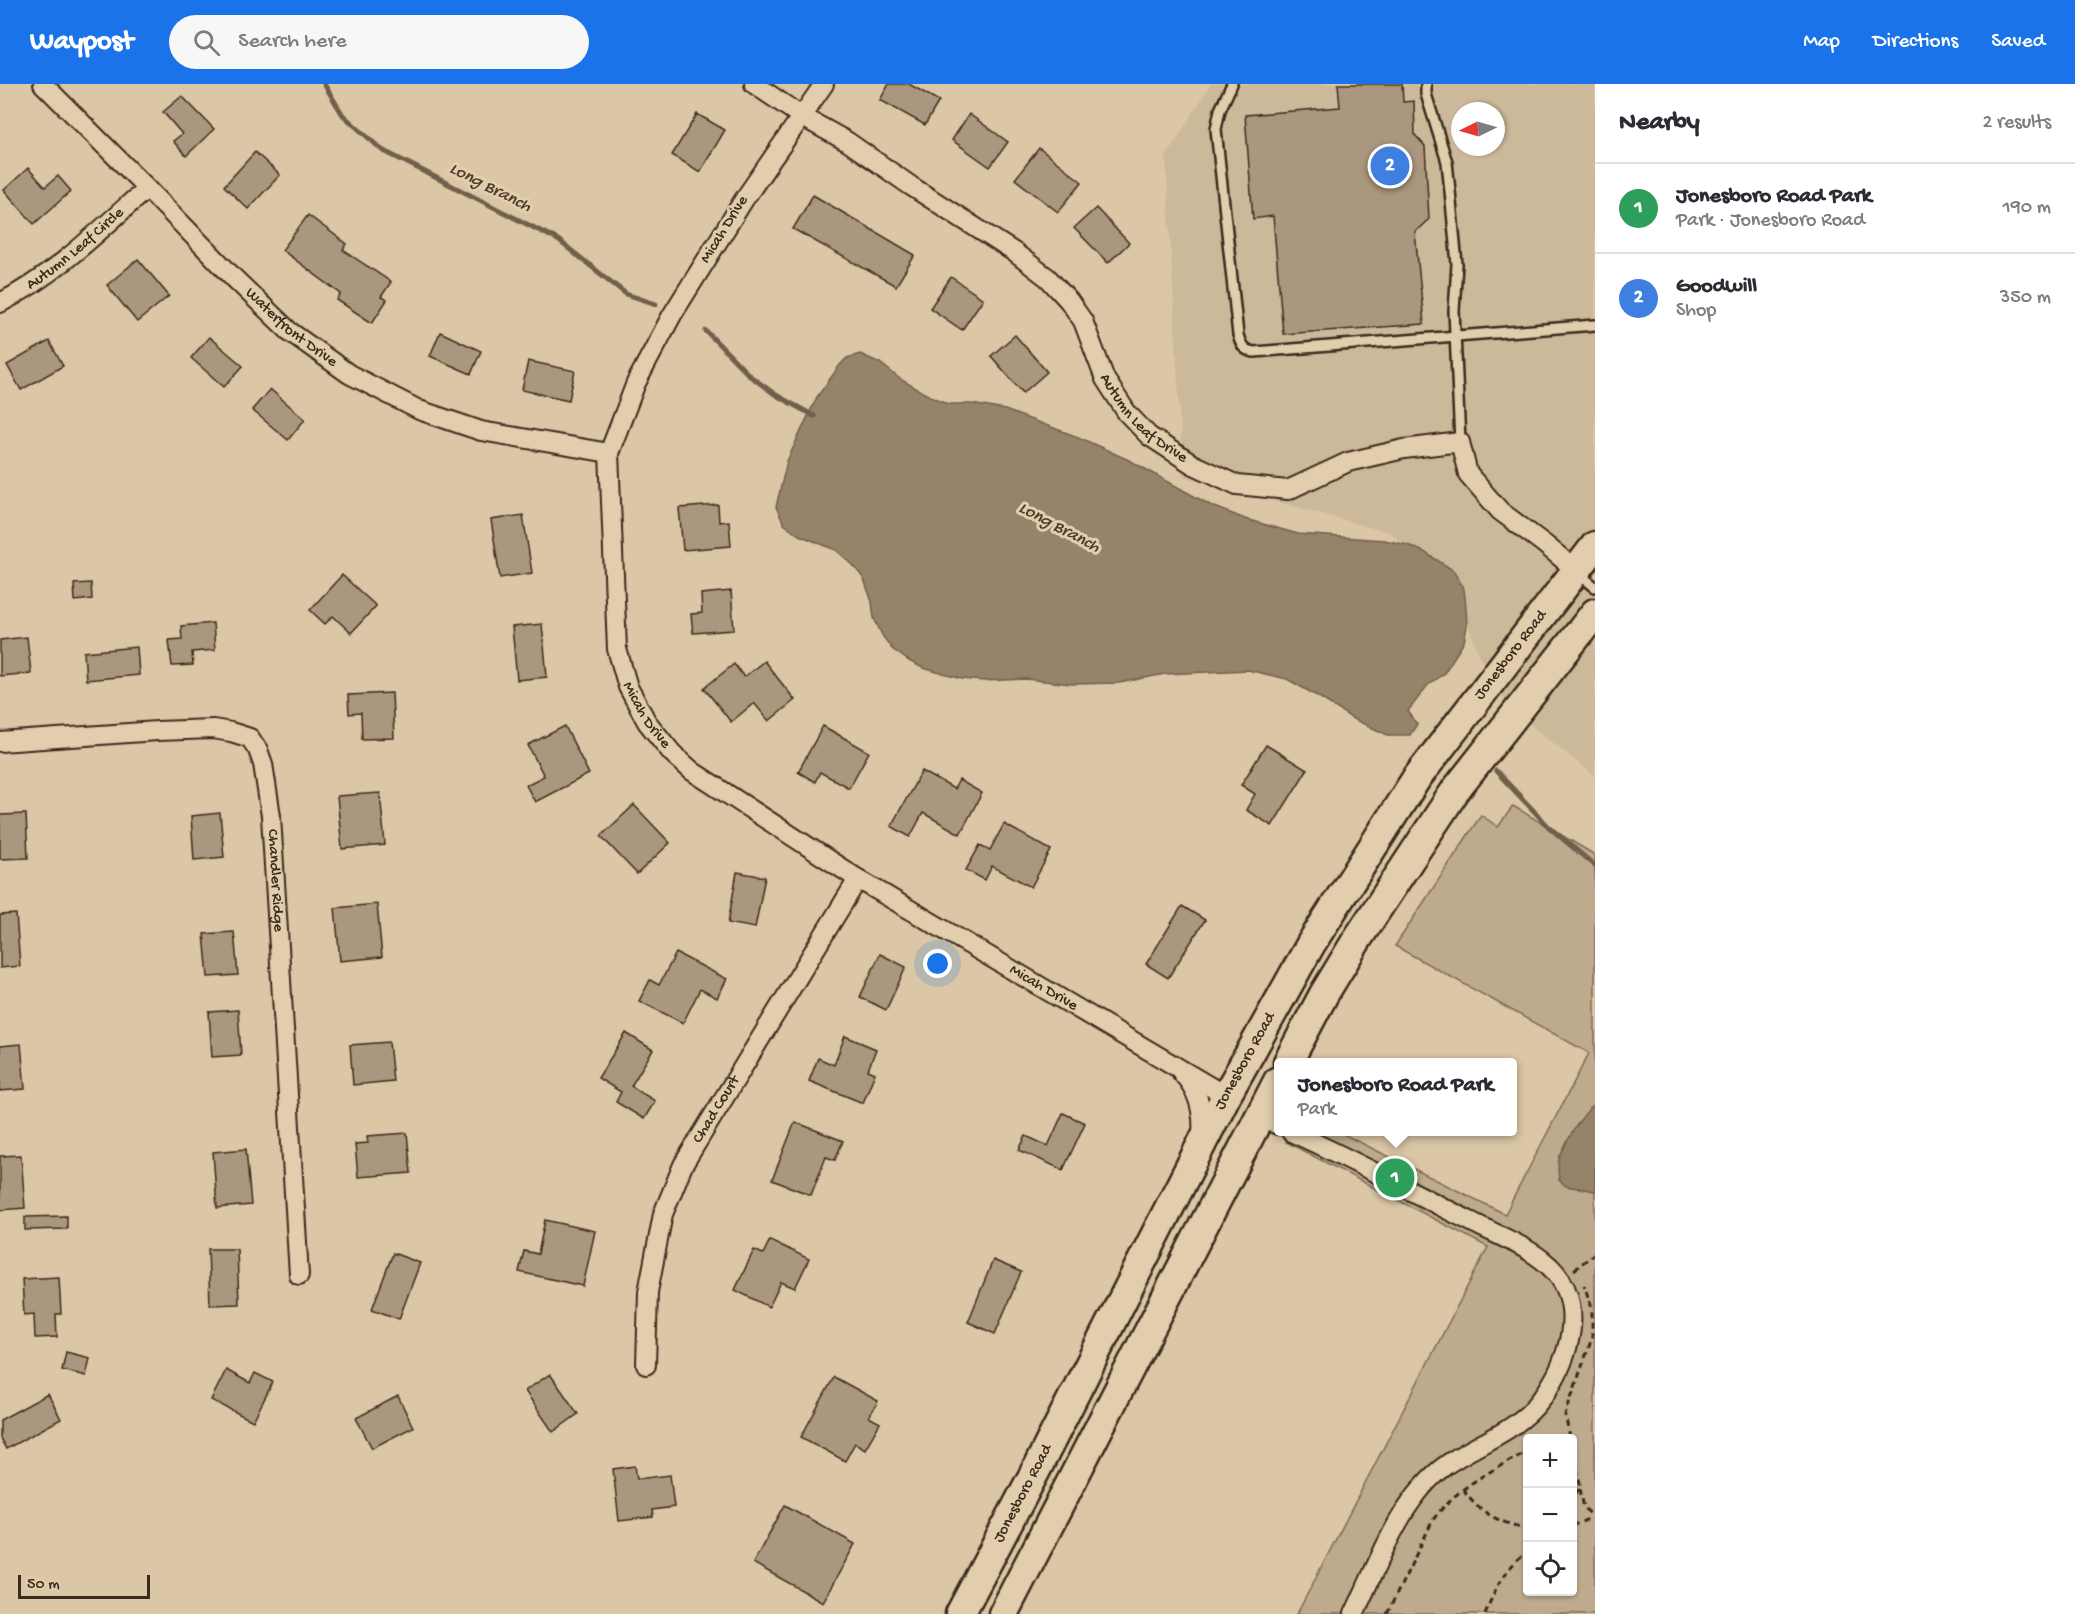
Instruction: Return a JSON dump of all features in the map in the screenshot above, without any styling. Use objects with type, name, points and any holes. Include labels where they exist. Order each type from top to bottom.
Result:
[{"type":"main road","name":"Jonesboro Road","points":[[960,1614],[1226,1096],[1312,942],[1416,779],[1585,578],[1595,546]]},
{"type":"main road","points":[[1290,1058],[1324,994],[1358,938],[1455,791],[1595,613]]},
{"type":"main road","points":[[1258,1038],[1251,1074],[1254,1099],[1269,1121]]},
{"type":"main road","points":[[1226,1096],[1235,1109],[1239,1136],[1226,1181]]},
{"type":"main road","points":[[1003,1614],[1226,1181],[1269,1121],[1274,1099]]},
{"type":"street","name":"Waterfront Drive","points":[[43,84],[289,331],[349,374],[418,410],[481,431],[609,453]]},
{"type":"street","name":"Autumn Leaf Drive","points":[[754,84],[801,116],[848,142],[1048,278],[1069,300],[1083,321],[1105,379],[1127,413],[1149,436],[1191,464],[1237,485],[1288,490],[1348,462],[1404,449],[1460,442]]},
{"type":"street","name":"Micah Drive","points":[[824,84],[745,198],[672,315],[636,383],[609,453],[616,649],[628,687],[647,722],[672,753],[692,771],[858,879],[1226,1096]]},
{"type":"street","name":"Autumn Leaf Circle","points":[[0,303],[18,294],[67,259],[147,188]]},
{"type":"street","points":[[1460,442],[1468,474],[1500,511],[1585,578]]},
{"type":"street","name":"Chandler Ridge","points":[[0,742],[157,730],[213,729],[250,738],[258,750],[263,764],[271,816],[299,1275]]},
{"type":"street","name":"Chad Court","points":[[646,1365],[650,1281],[663,1214],[683,1165],[858,879]]},
{"type":"street","points":[[1177,1068],[1192,1085],[1202,1111],[1202,1143]]},
{"type":"street","points":[[1303,1136],[1526,1250],[1541,1260],[1555,1272],[1565,1287],[1572,1324],[1570,1342],[1561,1364],[1533,1409],[1505,1431],[1446,1466],[1426,1483],[1409,1503],[1354,1614]]},
{"type":"lane","points":[[1232,84],[1220,110],[1216,129],[1238,335],[1242,346],[1247,351],[1595,325]]},
{"type":"lane","points":[[1425,84],[1447,162],[1457,264],[1454,311],[1460,442]]},
{"type":"path","points":[[1574,1270],[1595,1253]]},
{"type":"path","points":[[1387,1614],[1433,1520],[1442,1508],[1463,1489],[1523,1453]]},
{"type":"path","points":[[1577,1466],[1584,1508],[1595,1519]]},
{"type":"path","points":[[1577,1492],[1580,1487]]},
{"type":"path","points":[[1463,1489],[1482,1511],[1496,1519],[1523,1527]]},
{"type":"path","points":[[1577,1524],[1595,1519]]},
{"type":"path","points":[[1485,1614],[1505,1575],[1523,1555]]},
{"type":"shaded area","points":[[1211,84],[1595,84],[1595,776],[1511,709],[1483,664],[1453,586],[1391,533],[1183,476],[1166,156]]},
{"type":"shaded area","points":[[1513,806],[1595,855],[1595,1614],[1297,1614],[1488,1247],[1286,1142],[1290,1136],[1347,1136],[1505,1214],[1589,1053],[1395,946],[1481,815],[1498,827]]},
{"type":"water","points":[[860,354],[880,363],[900,379],[926,394],[949,404],[972,404],[1005,410],[1078,437],[1131,461],[1210,505],[1245,519],[1298,534],[1384,540],[1408,545],[1424,552],[1453,570],[1464,589],[1467,626],[1464,642],[1444,673],[1428,685],[1408,711],[1417,724],[1410,735],[1388,735],[1353,719],[1287,679],[1248,670],[1165,674],[1119,683],[1071,684],[1026,679],[984,681],[962,679],[923,668],[892,649],[882,635],[874,618],[872,602],[864,579],[853,565],[836,550],[799,535],[784,524],[776,507],[787,461],[817,397],[847,358]]},
{"type":"water","points":[[1595,1104],[1595,1191],[1566,1186],[1559,1180],[1558,1162],[1580,1120]]},
{"type":"building","points":[[889,84],[909,84],[939,101],[925,125],[880,100]]},
{"type":"building","points":[[1338,84],[1402,84],[1403,102],[1414,101],[1415,135],[1425,146],[1429,219],[1415,232],[1424,324],[1283,334],[1273,216],[1253,219],[1245,115],[1340,107]]},
{"type":"building","points":[[182,96],[214,129],[186,156],[173,141],[182,134],[163,112]]},
{"type":"building","points":[[697,114],[725,130],[700,172],[672,155]]},
{"type":"building","points":[[969,114],[1008,142],[990,167],[952,140]]},
{"type":"building","points":[[1039,148],[1082,182],[1058,212],[1015,179]]},
{"type":"building","points":[[255,152],[280,175],[248,209],[224,186]]},
{"type":"building","points":[[28,168],[45,187],[58,176],[71,191],[34,224],[4,190]]},
{"type":"building","points":[[813,195],[915,255],[896,286],[793,229]]},
{"type":"building","points":[[1096,208],[1129,243],[1108,263],[1074,228]]},
{"type":"building","points":[[308,215],[347,244],[343,250],[391,282],[381,297],[387,300],[372,323],[337,300],[341,294],[282,250]]},
{"type":"building","points":[[138,259],[169,296],[137,322],[107,285]]},
{"type":"building","points":[[951,277],[983,299],[962,330],[930,308]]},
{"type":"building","points":[[440,332],[481,351],[471,374],[430,356]]},
{"type":"building","points":[[1015,335],[1047,372],[1023,393],[991,356]]},
{"type":"building","points":[[209,337],[243,366],[224,387],[191,358]]},
{"type":"building","points":[[49,341],[63,366],[21,390],[7,365]]},
{"type":"building","points":[[528,361],[575,371],[569,400],[522,390]]},
{"type":"building","points":[[270,389],[305,419],[288,440],[252,410]]},
{"type":"building","points":[[718,505],[719,522],[729,521],[731,546],[683,550],[679,508]]},
{"type":"building","points":[[523,515],[532,573],[500,578],[491,520]]},
{"type":"building","points":[[342,575],[376,606],[351,633],[333,616],[325,624],[310,610]]},
{"type":"building","points":[[91,583],[92,599],[75,601],[74,584]]},
{"type":"building","points":[[731,591],[734,630],[693,633],[691,614],[702,613],[701,594]]},
{"type":"building","points":[[213,623],[215,650],[192,652],[193,665],[172,666],[169,640],[182,639],[181,626]]},
{"type":"building","points":[[542,624],[547,677],[517,680],[512,627]]},
{"type":"building","points":[[27,637],[31,673],[0,676],[0,640]]},
{"type":"building","points":[[137,647],[139,675],[86,680],[84,652]]},
{"type":"building","points":[[764,661],[795,700],[769,721],[754,703],[731,722],[704,688],[734,664],[744,677]]},
{"type":"building","points":[[392,693],[394,738],[362,739],[361,713],[349,714],[348,695]]},
{"type":"building","points":[[565,726],[589,774],[535,802],[526,785],[544,776],[528,745]]},
{"type":"building","points":[[823,726],[869,752],[849,788],[820,772],[815,782],[798,772]]},
{"type":"building","points":[[1266,745],[1307,770],[1272,826],[1246,810],[1255,794],[1241,785]]},
{"type":"building","points":[[922,771],[954,789],[959,780],[982,793],[960,834],[923,813],[910,837],[891,826]]},
{"type":"building","points":[[380,793],[385,845],[342,849],[337,796]]},
{"type":"building","points":[[634,805],[670,843],[637,874],[601,836]]},
{"type":"building","points":[[220,813],[224,857],[194,860],[191,816]]},
{"type":"building","points":[[26,814],[28,858],[0,859],[0,815]]},
{"type":"building","points":[[1004,824],[1051,850],[1031,887],[992,866],[985,880],[966,870],[980,845],[990,850]]},
{"type":"building","points":[[737,872],[765,877],[755,928],[728,923]]},
{"type":"building","points":[[377,904],[382,957],[340,961],[335,908]]},
{"type":"building","points":[[1182,906],[1205,920],[1168,978],[1146,964]]},
{"type":"building","points":[[16,914],[20,966],[0,968],[0,915]]},
{"type":"building","points":[[234,932],[238,975],[208,977],[204,934]]},
{"type":"building","points":[[676,953],[727,979],[717,998],[700,989],[683,1023],[639,1001],[650,980],[659,985]]},
{"type":"building","points":[[880,954],[906,967],[886,1010],[860,997]]},
{"type":"building","points":[[238,1010],[241,1055],[212,1057],[209,1012]]},
{"type":"building","points":[[626,1033],[653,1050],[631,1086],[655,1101],[644,1119],[616,1102],[621,1092],[598,1078]]},
{"type":"building","points":[[845,1036],[876,1049],[868,1070],[875,1073],[863,1103],[809,1081],[818,1058],[834,1065]]},
{"type":"building","points":[[389,1042],[393,1081],[353,1085],[350,1045]]},
{"type":"building","points":[[21,1044],[25,1089],[0,1091],[0,1046]]},
{"type":"building","points":[[1063,1113],[1085,1123],[1063,1170],[1019,1150],[1026,1136],[1048,1146]]},
{"type":"building","points":[[795,1122],[843,1141],[835,1160],[826,1157],[811,1195],[772,1180]]},
{"type":"building","points":[[407,1133],[411,1173],[358,1177],[355,1144],[368,1143],[367,1136]]},
{"type":"building","points":[[246,1149],[251,1205],[217,1208],[213,1152]]},
{"type":"building","points":[[21,1155],[25,1208],[0,1210],[0,1156]]},
{"type":"building","points":[[67,1216],[67,1229],[25,1230],[25,1217]]},
{"type":"building","points":[[545,1220],[595,1231],[583,1286],[519,1272],[524,1251],[538,1254]]},
{"type":"building","points":[[770,1240],[809,1259],[795,1288],[781,1282],[769,1307],[735,1290],[754,1250],[763,1254]]},
{"type":"building","points":[[208,1249],[237,1249],[239,1304],[210,1305]]},
{"type":"building","points":[[393,1253],[420,1263],[399,1319],[372,1309]]},
{"type":"building","points":[[993,1260],[1021,1272],[995,1334],[968,1322]]},
{"type":"building","points":[[59,1277],[61,1314],[56,1314],[57,1337],[35,1338],[34,1314],[24,1315],[22,1279]]},
{"type":"building","points":[[66,1352],[90,1358],[86,1376],[62,1370]]},
{"type":"building","points":[[226,1370],[250,1383],[255,1373],[273,1382],[253,1421],[211,1400]]},
{"type":"building","points":[[550,1374],[578,1414],[553,1432],[525,1391]]},
{"type":"building","points":[[834,1377],[878,1401],[869,1417],[880,1423],[865,1449],[855,1443],[845,1461],[801,1437]]},
{"type":"building","points":[[48,1394],[61,1419],[6,1449],[0,1438],[0,1420]]},
{"type":"building","points":[[398,1396],[413,1427],[372,1448],[356,1418]]},
{"type":"building","points":[[635,1466],[637,1479],[670,1475],[674,1507],[652,1510],[653,1517],[619,1521],[613,1469]]},
{"type":"building","points":[[785,1505],[855,1544],[823,1602],[753,1563]]},
{"type":"waterway","name":"Long Branch","points":[[324,84],[343,115],[382,150],[558,240],[626,294],[656,304]]},
{"type":"waterway","name":"Long Branch","points":[[706,331],[750,376],[776,395],[814,416]]},
{"type":"waterway","name":"Long Branch","points":[[1496,771],[1549,827],[1595,866]]},
{"type":"place","name":"Goodwill","points":[[1390,166]]},
{"type":"place","name":"Jonesboro Road Park","points":[[1395,1178]]}]
